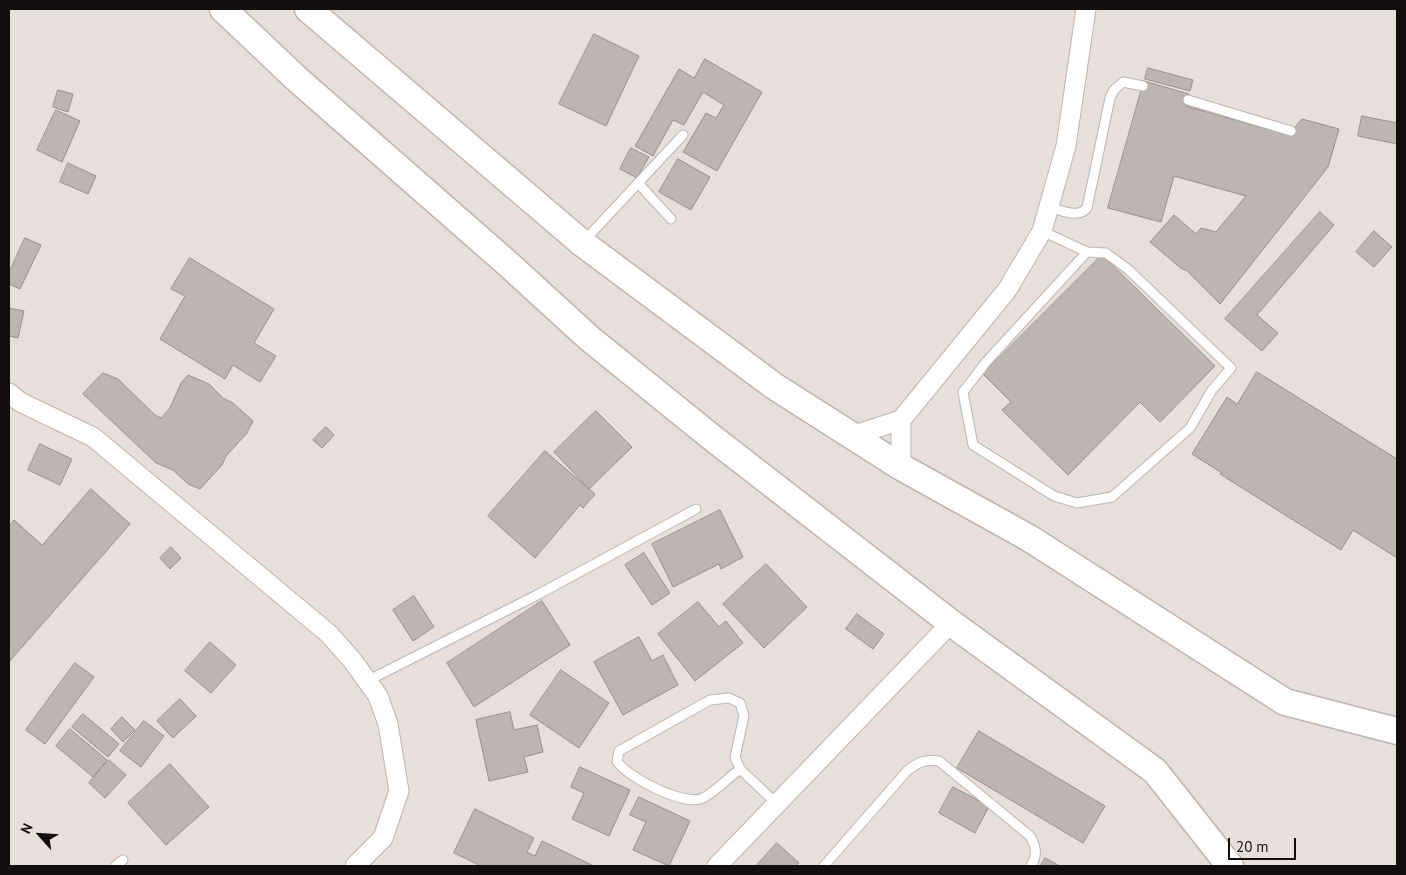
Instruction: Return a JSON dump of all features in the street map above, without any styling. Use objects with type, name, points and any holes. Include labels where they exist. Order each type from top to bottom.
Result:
[{"type":"street","points":[[223,9],[298,80],[493,250],[590,338],[710,436],[951,623],[1155,770],[1230,866]]},
{"type":"street","points":[[308,9],[582,243],[774,386],[901,467],[1029,538],[1285,702],[1397,731]]},
{"type":"street","points":[[851,436],[901,420],[1007,290],[1042,231],[1066,146],[1086,9]]},
{"type":"street","points":[[9,393],[20,402],[93,437],[330,634],[378,696],[388,724],[399,791],[383,838],[355,866]]},
{"type":"street","points":[[901,420],[901,467]]},
{"type":"street","points":[[717,866],[951,623]]},
{"type":"lane","points":[[1049,207],[1076,214],[1087,208],[1110,98],[1114,90],[1123,82],[1143,86]]},
{"type":"lane","points":[[1188,100],[1291,131]]},
{"type":"lane","points":[[582,243],[683,135]]},
{"type":"lane","points":[[638,183],[670,219]]},
{"type":"lane","points":[[1042,231],[1087,252],[1106,253],[1129,270],[1231,368],[1212,390],[1190,428],[1112,497],[1077,503],[1054,496],[973,445],[963,392],[986,361],[1087,252]]},
{"type":"lane","points":[[367,681],[538,594],[696,509]]},
{"type":"lane","points":[[740,769],[702,798],[694,800],[677,797],[653,787],[620,767],[617,761],[620,751],[710,700],[729,698],[740,703],[744,716],[735,756],[740,769],[776,804]]},
{"type":"lane","points":[[824,866],[907,771],[919,761],[929,759],[939,761],[1030,836],[1034,843],[1036,854],[1031,866]]},
{"type":"lane","points":[[115,866],[123,860]]},
{"type":"building","points":[[594,34],[639,56],[606,126],[559,104]]},
{"type":"building","points":[[705,59],[762,92],[717,171],[683,152],[706,113],[716,118],[724,105],[703,92],[684,125],[673,120],[653,156],[635,146],[679,69],[694,78]]},
{"type":"building","points":[[1148,68],[1193,80],[1190,91],[1145,79]]},
{"type":"building","points":[[1144,81],[1189,94],[1186,106],[1288,135],[1302,119],[1339,129],[1328,167],[1220,304],[1186,270],[1182,269],[1150,242],[1174,215],[1196,234],[1201,228],[1216,232],[1246,196],[1174,176],[1161,222],[1108,208]]},
{"type":"building","points":[[58,90],[73,94],[68,112],[53,107]]},
{"type":"building","points":[[56,110],[80,121],[62,162],[37,150]]},
{"type":"building","points":[[1362,116],[1397,123],[1397,144],[1358,136]]},
{"type":"building","points":[[631,148],[649,157],[637,178],[620,169]]},
{"type":"building","points":[[678,159],[710,177],[691,210],[659,192]]},
{"type":"building","points":[[68,163],[96,176],[88,194],[60,182]]},
{"type":"building","points":[[1320,212],[1334,225],[1257,315],[1278,333],[1262,351],[1225,319]]},
{"type":"building","points":[[1374,231],[1392,247],[1374,267],[1356,252]]},
{"type":"building","points":[[25,238],[41,245],[20,289],[9,284],[9,273]]},
{"type":"building","points":[[1102,255],[1215,366],[1160,422],[1140,402],[1068,475],[1002,410],[1011,402],[983,374]]},
{"type":"building","points":[[190,258],[274,309],[254,343],[276,356],[260,382],[233,365],[225,379],[160,339],[185,296],[171,289]]},
{"type":"building","points":[[9,308],[24,311],[18,338],[9,336]]},
{"type":"building","points":[[1257,372],[1397,459],[1397,558],[1353,530],[1341,550],[1220,474],[1222,473],[1192,454],[1227,397],[1237,404]]},
{"type":"building","points":[[103,373],[118,379],[155,415],[161,418],[170,408],[181,383],[188,375],[209,384],[223,398],[233,403],[253,421],[247,433],[200,489],[188,484],[173,470],[156,463],[83,394]]},
{"type":"building","points":[[596,411],[632,447],[589,489],[554,452]]},
{"type":"building","points":[[326,427],[334,435],[322,448],[313,440]]},
{"type":"building","points":[[40,444],[72,459],[60,485],[28,470]]},
{"type":"building","points":[[545,451],[595,494],[583,508],[580,505],[535,558],[488,516]]},
{"type":"building","points":[[91,489],[130,524],[9,662],[9,526],[14,520],[42,545]]},
{"type":"building","points":[[720,510],[743,557],[721,569],[719,564],[673,587],[652,544]]},
{"type":"building","points":[[171,547],[181,558],[170,569],[160,558]]},
{"type":"building","points":[[644,553],[670,593],[652,605],[625,565]]},
{"type":"building","points":[[766,564],[807,607],[764,648],[723,604]]},
{"type":"building","points":[[414,596],[434,627],[413,641],[393,610]]},
{"type":"building","points":[[542,601],[570,645],[474,707],[447,663]]},
{"type":"building","points":[[698,602],[719,627],[726,621],[743,643],[695,681],[658,634]]},
{"type":"building","points":[[857,614],[884,634],[873,649],[846,629]]},
{"type":"building","points":[[639,637],[652,661],[663,655],[678,685],[623,715],[594,662]]},
{"type":"building","points":[[210,642],[236,665],[211,693],[185,671]]},
{"type":"building","points":[[75,663],[94,677],[45,744],[26,730]]},
{"type":"building","points":[[561,670],[609,703],[579,748],[530,715]]},
{"type":"building","points":[[180,699],[196,716],[173,738],[157,721]]},
{"type":"building","points":[[510,712],[514,730],[537,725],[543,752],[524,757],[528,772],[489,781],[476,720]]},
{"type":"building","points":[[83,714],[119,744],[108,757],[72,727]]},
{"type":"building","points":[[122,717],[135,730],[123,742],[111,729]]},
{"type":"building","points":[[144,721],[164,736],[141,767],[120,751]]},
{"type":"building","points":[[70,729],[107,760],[93,777],[56,746]]},
{"type":"building","points":[[979,731],[1105,806],[1083,843],[957,768]]},
{"type":"building","points":[[109,760],[126,775],[105,798],[89,783]]},
{"type":"building","points":[[170,764],[209,807],[166,845],[128,803]]},
{"type":"building","points":[[580,767],[630,790],[609,836],[572,819],[584,793],[571,787]]},
{"type":"building","points":[[953,787],[989,806],[975,833],[939,813]]},
{"type":"building","points":[[639,797],[690,821],[669,866],[633,850],[646,822],[630,815]]},
{"type":"building","points":[[475,809],[534,838],[527,852],[535,856],[542,841],[594,866],[481,866],[454,853]]},
{"type":"building","points":[[777,843],[799,863],[796,866],[756,866]]},
{"type":"building","points":[[1045,858],[1060,866],[1041,866]]}]
